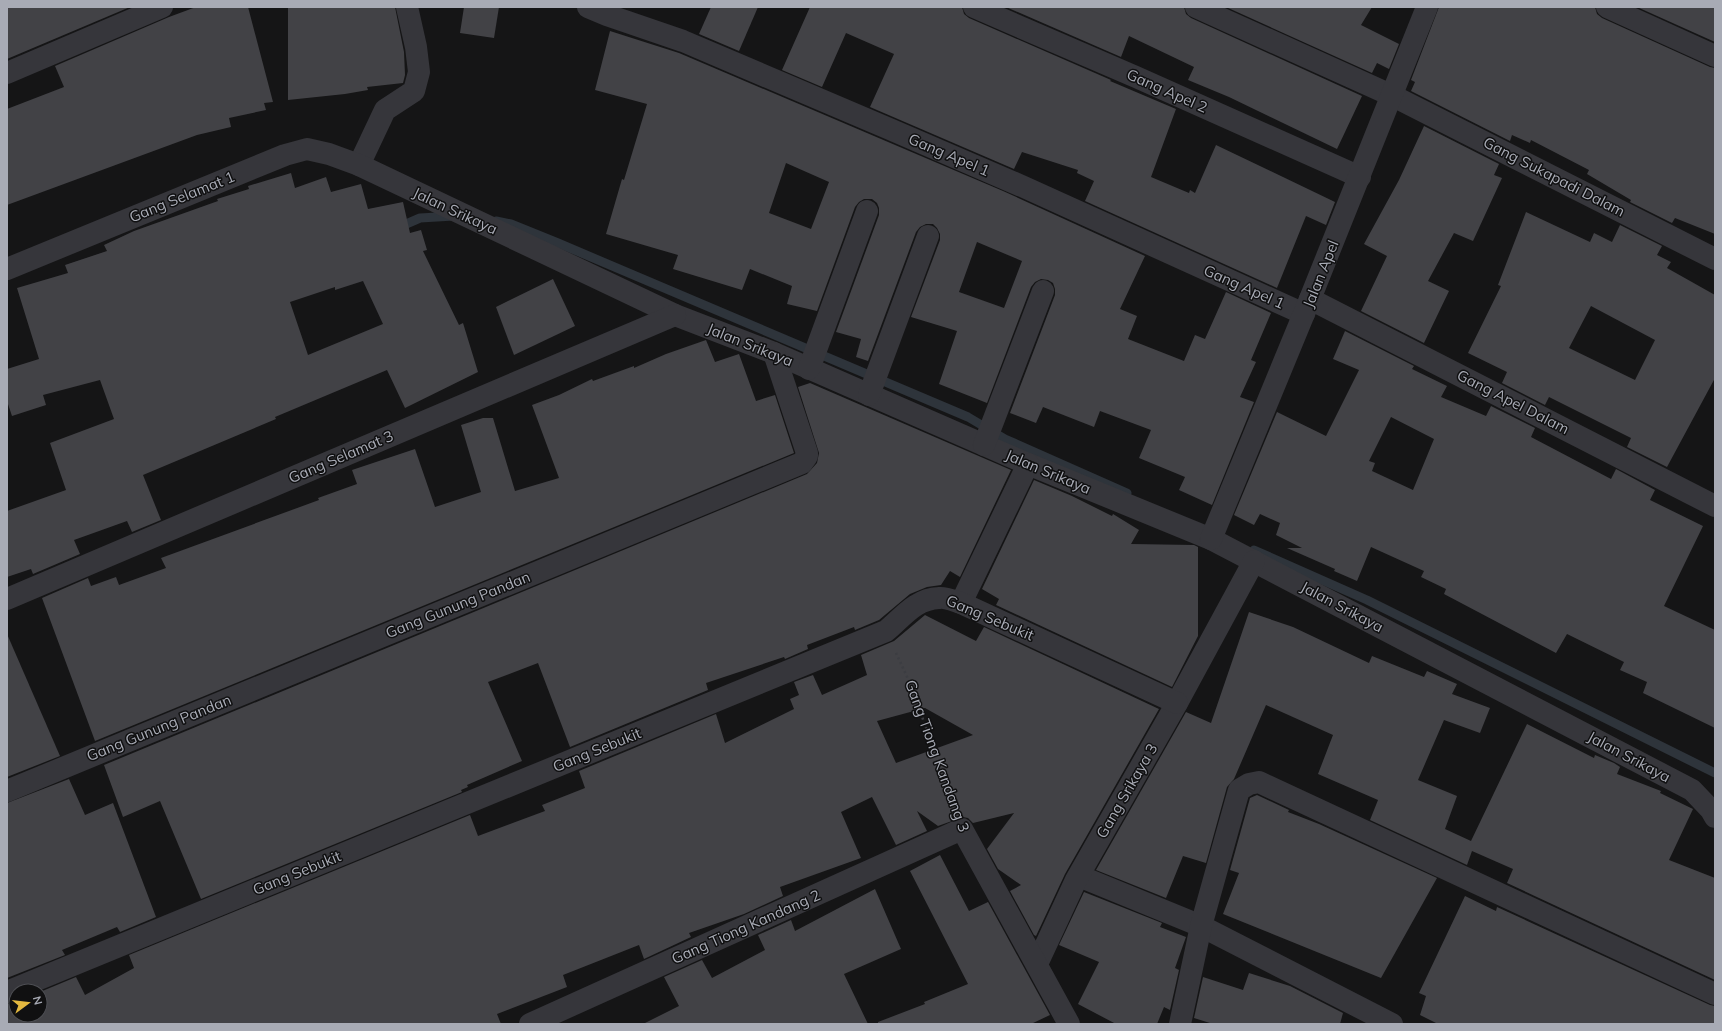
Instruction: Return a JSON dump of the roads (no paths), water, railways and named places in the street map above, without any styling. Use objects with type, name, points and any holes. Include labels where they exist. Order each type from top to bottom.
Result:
[{"type":"street","points":[[7,73],[162,7]]},
{"type":"street","points":[[361,160],[385,110],[414,91],[419,72],[416,47],[407,7]]},
{"type":"street","name":"Gang Apel 1","points":[[588,7],[607,16],[683,41],[1307,306]]},
{"type":"street","name":"Gang Apel 2","points":[[974,7],[1136,77],[1360,177]]},
{"type":"street","name":"Gang Sukapadi Dalam","points":[[1196,7],[1393,96],[1715,259]]},
{"type":"street","name":"Jalan Apel","points":[[1211,539],[1393,96],[1427,7]]},
{"type":"street","points":[[1608,7],[1715,56]]},
{"type":"street","name":"Gang Selamat 1","points":[[7,269],[284,155],[308,149],[361,160]]},
{"type":"street","name":"Jalan Srikaya","points":[[361,160],[675,315],[774,353],[1028,464],[1211,539],[1692,790],[1711,810],[1715,817]]},
{"type":"street","points":[[810,369],[867,211]]},
{"type":"street","points":[[869,395],[928,236]]},
{"type":"street","points":[[984,445],[1043,291]]},
{"type":"street","name":"Gang Apel Dalam","points":[[1307,306],[1715,506]]},
{"type":"street","name":"Gang Selamat 3","points":[[7,599],[675,315]]},
{"type":"street","name":"Gang Gunung Pandan","points":[[7,791],[802,462],[807,454],[774,353]]},
{"type":"street","points":[[961,603],[1028,464]]},
{"type":"street","name":"Gang Srikaya 3","points":[[1037,964],[1079,876],[1177,703],[1254,561]]},
{"type":"street","name":"Gang Sebukit","points":[[7,992],[886,631],[913,606],[924,601],[940,597],[961,603],[1177,703]]},
{"type":"street","points":[[1180,1024],[1201,926],[1239,790],[1249,784],[1259,782],[1715,994]]},
{"type":"street","name":"Gang Tiong Kandang 3","points":[[962,829],[1037,964]]},
{"type":"street","name":"Gang Tiong Kandang 2","points":[[530,1024],[962,829]]},
{"type":"street","points":[[1079,876],[1201,926],[1392,1024]]},
{"type":"street","points":[[1037,964],[1062,1022]]},
{"type":"waterway","points":[[397,228],[420,218],[454,216]]},
{"type":"waterway","points":[[496,221],[511,224],[558,243],[968,417],[1005,439],[1127,493]]},
{"type":"waterway","points":[[1254,550],[1367,600],[1715,773]]}]
